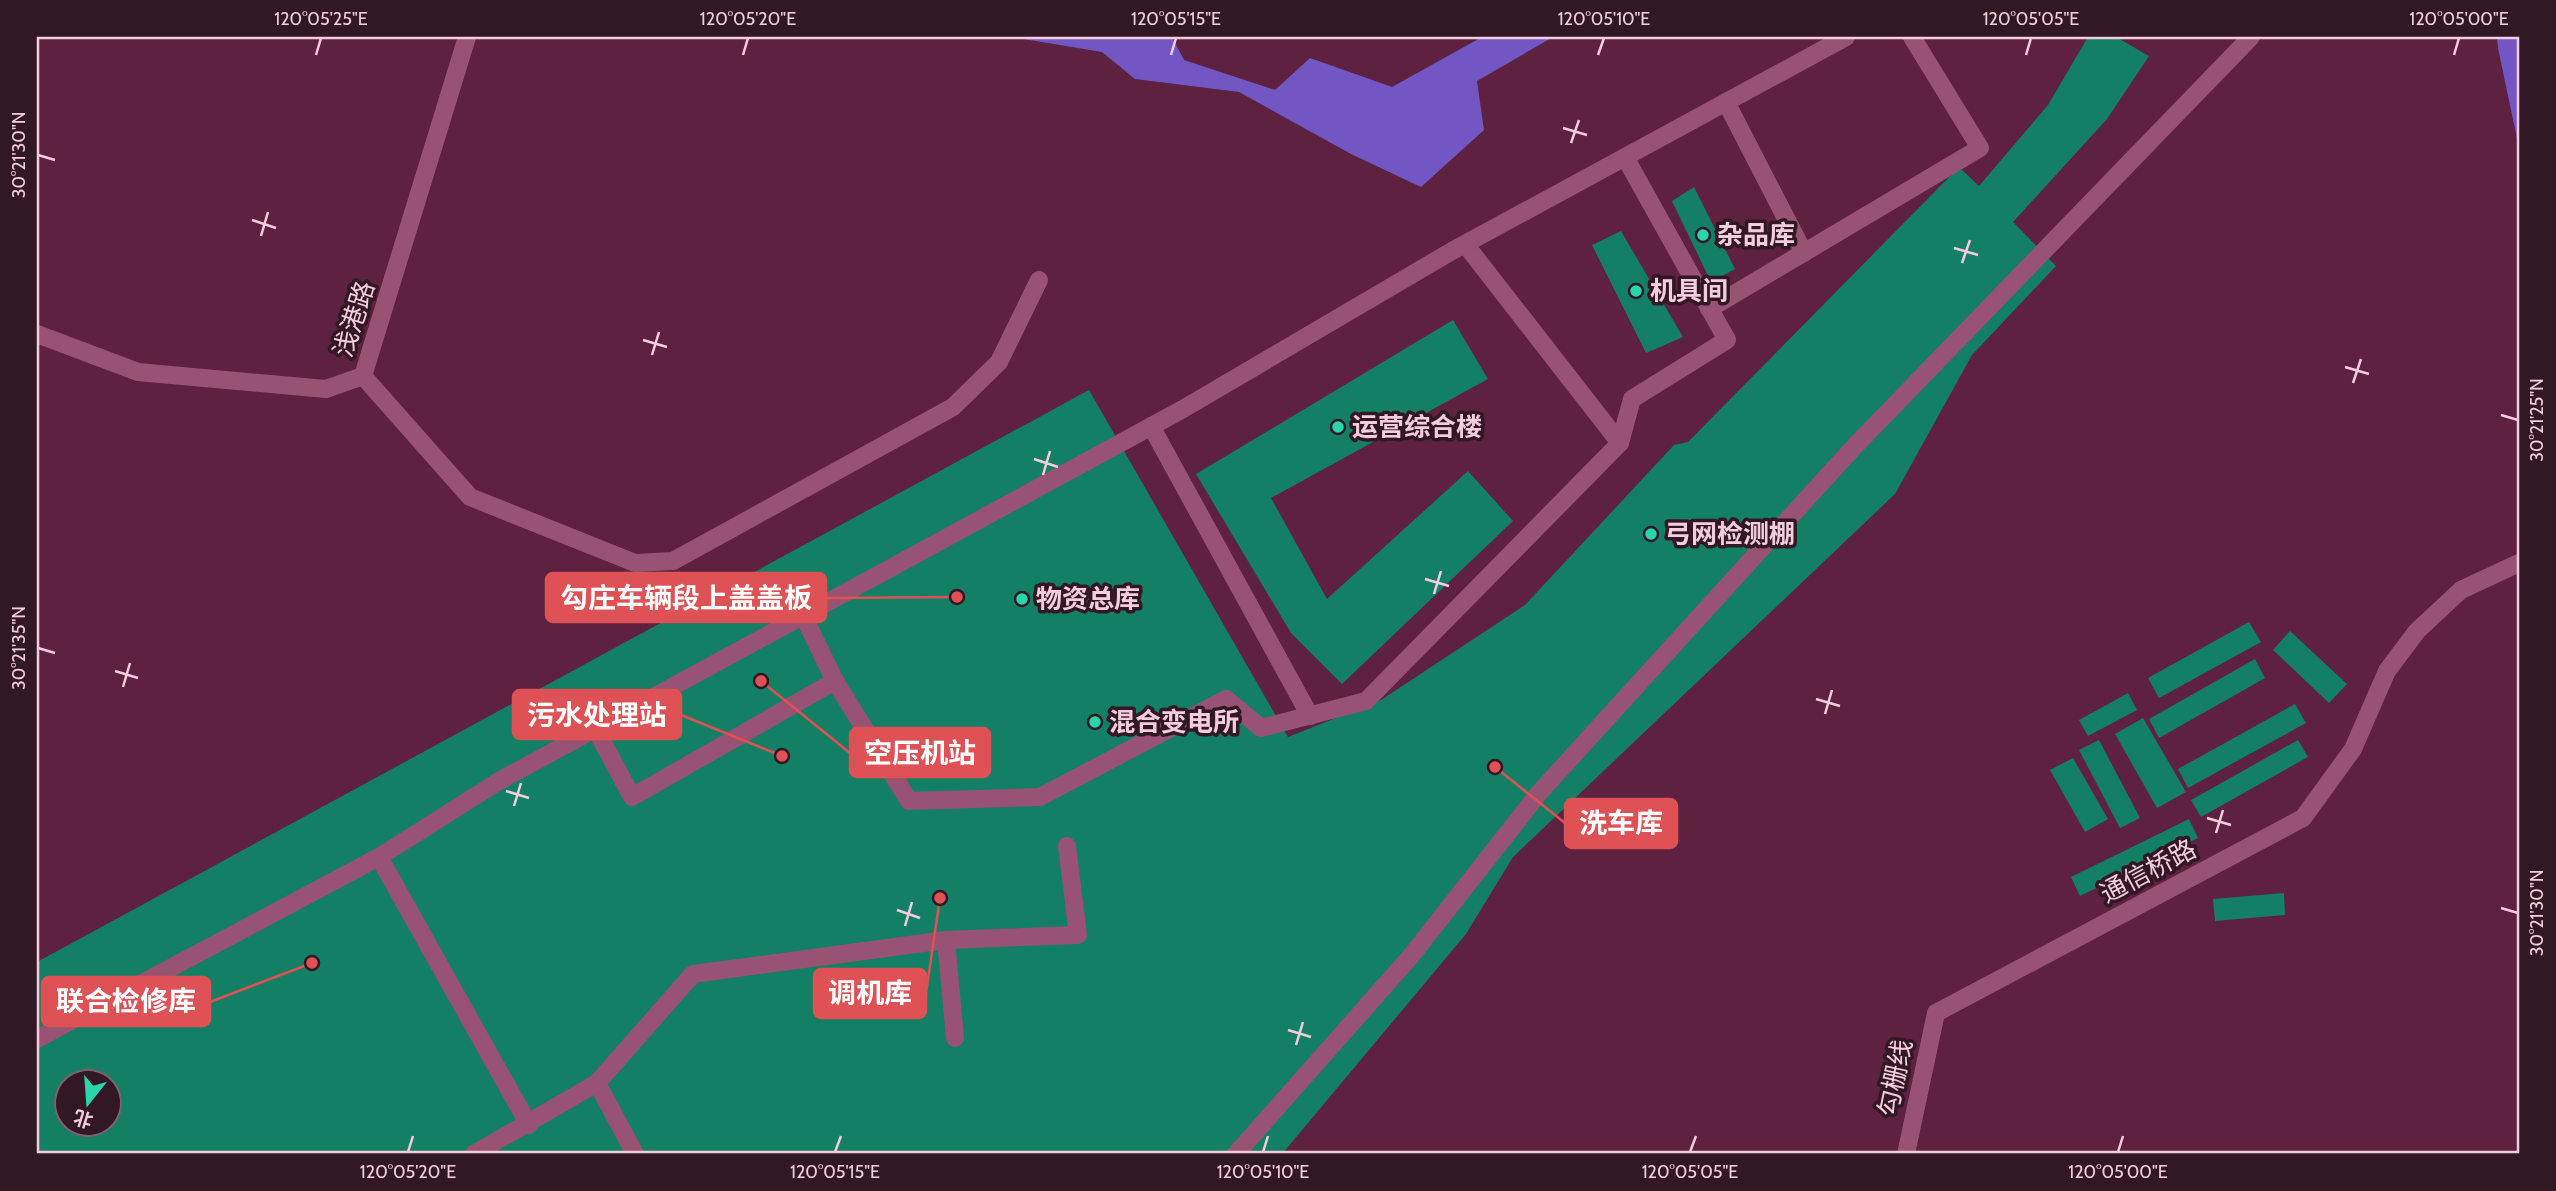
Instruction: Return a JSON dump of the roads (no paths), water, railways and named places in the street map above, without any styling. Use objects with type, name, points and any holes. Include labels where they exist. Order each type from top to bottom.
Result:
[{"type":"street","name":"浅港路","points":[[37,334],[138,372],[326,389],[363,376],[380,331],[467,37]]},
{"type":"street","points":[[37,1039],[379,857],[499,781],[1151,426],[1465,244],[1846,37]]},
{"type":"street","points":[[1709,309],[1980,148],[1912,37]]},
{"type":"street","points":[[1236,1154],[1411,956],[1479,865],[1539,793],[1853,447],[2251,37]]},
{"type":"street","points":[[1726,102],[1804,253]]},
{"type":"street","points":[[803,615],[835,681],[909,801],[1040,797],[1226,699],[1261,729],[1366,701],[1620,443],[1632,399],[1727,340],[1625,157]]},
{"type":"street","points":[[1465,244],[1620,443]]},
{"type":"street","points":[[363,376],[470,498],[635,563],[673,561],[953,407],[999,362],[1039,280]]},
{"type":"street","points":[[1151,426],[1310,716]]},
{"type":"street","name":"通信桥路","points":[[1936,1013],[2303,818],[2353,749],[2387,671],[2417,631],[2460,590],[2519,563]]},
{"type":"street","points":[[594,728],[632,797],[835,681]]},
{"type":"street","points":[[474,1154],[529,1125],[597,1083],[693,974],[946,940],[1078,935],[1067,846]]},
{"type":"street","points":[[379,857],[529,1125]]},
{"type":"street","points":[[946,940],[956,1038]]},
{"type":"street","name":"勾栅线","points":[[1906,1154],[1936,1013]]},
{"type":"street","points":[[597,1083],[635,1154]]},
{"type":"place","name":"杂品库","points":[[1703,235]]},
{"type":"place","name":"机具间","points":[[1636,291]]},
{"type":"place","name":"运营综合楼","points":[[1338,427]]},
{"type":"place","name":"弓网检测棚","points":[[1651,534]]},
{"type":"place","name":"勾庄车辆段上盖盖板","points":[[957,597]]},
{"type":"place","name":"物资总库","points":[[1022,599]]},
{"type":"place","name":"空压机站","points":[[761,681]]},
{"type":"place","name":"混合变电所","points":[[1095,722]]},
{"type":"place","name":"污水处理站","points":[[782,756]]},
{"type":"place","name":"洗车库","points":[[1495,767]]},
{"type":"place","name":"调机库","points":[[940,898]]},
{"type":"place","name":"联合检修库","points":[[312,963]]}]
